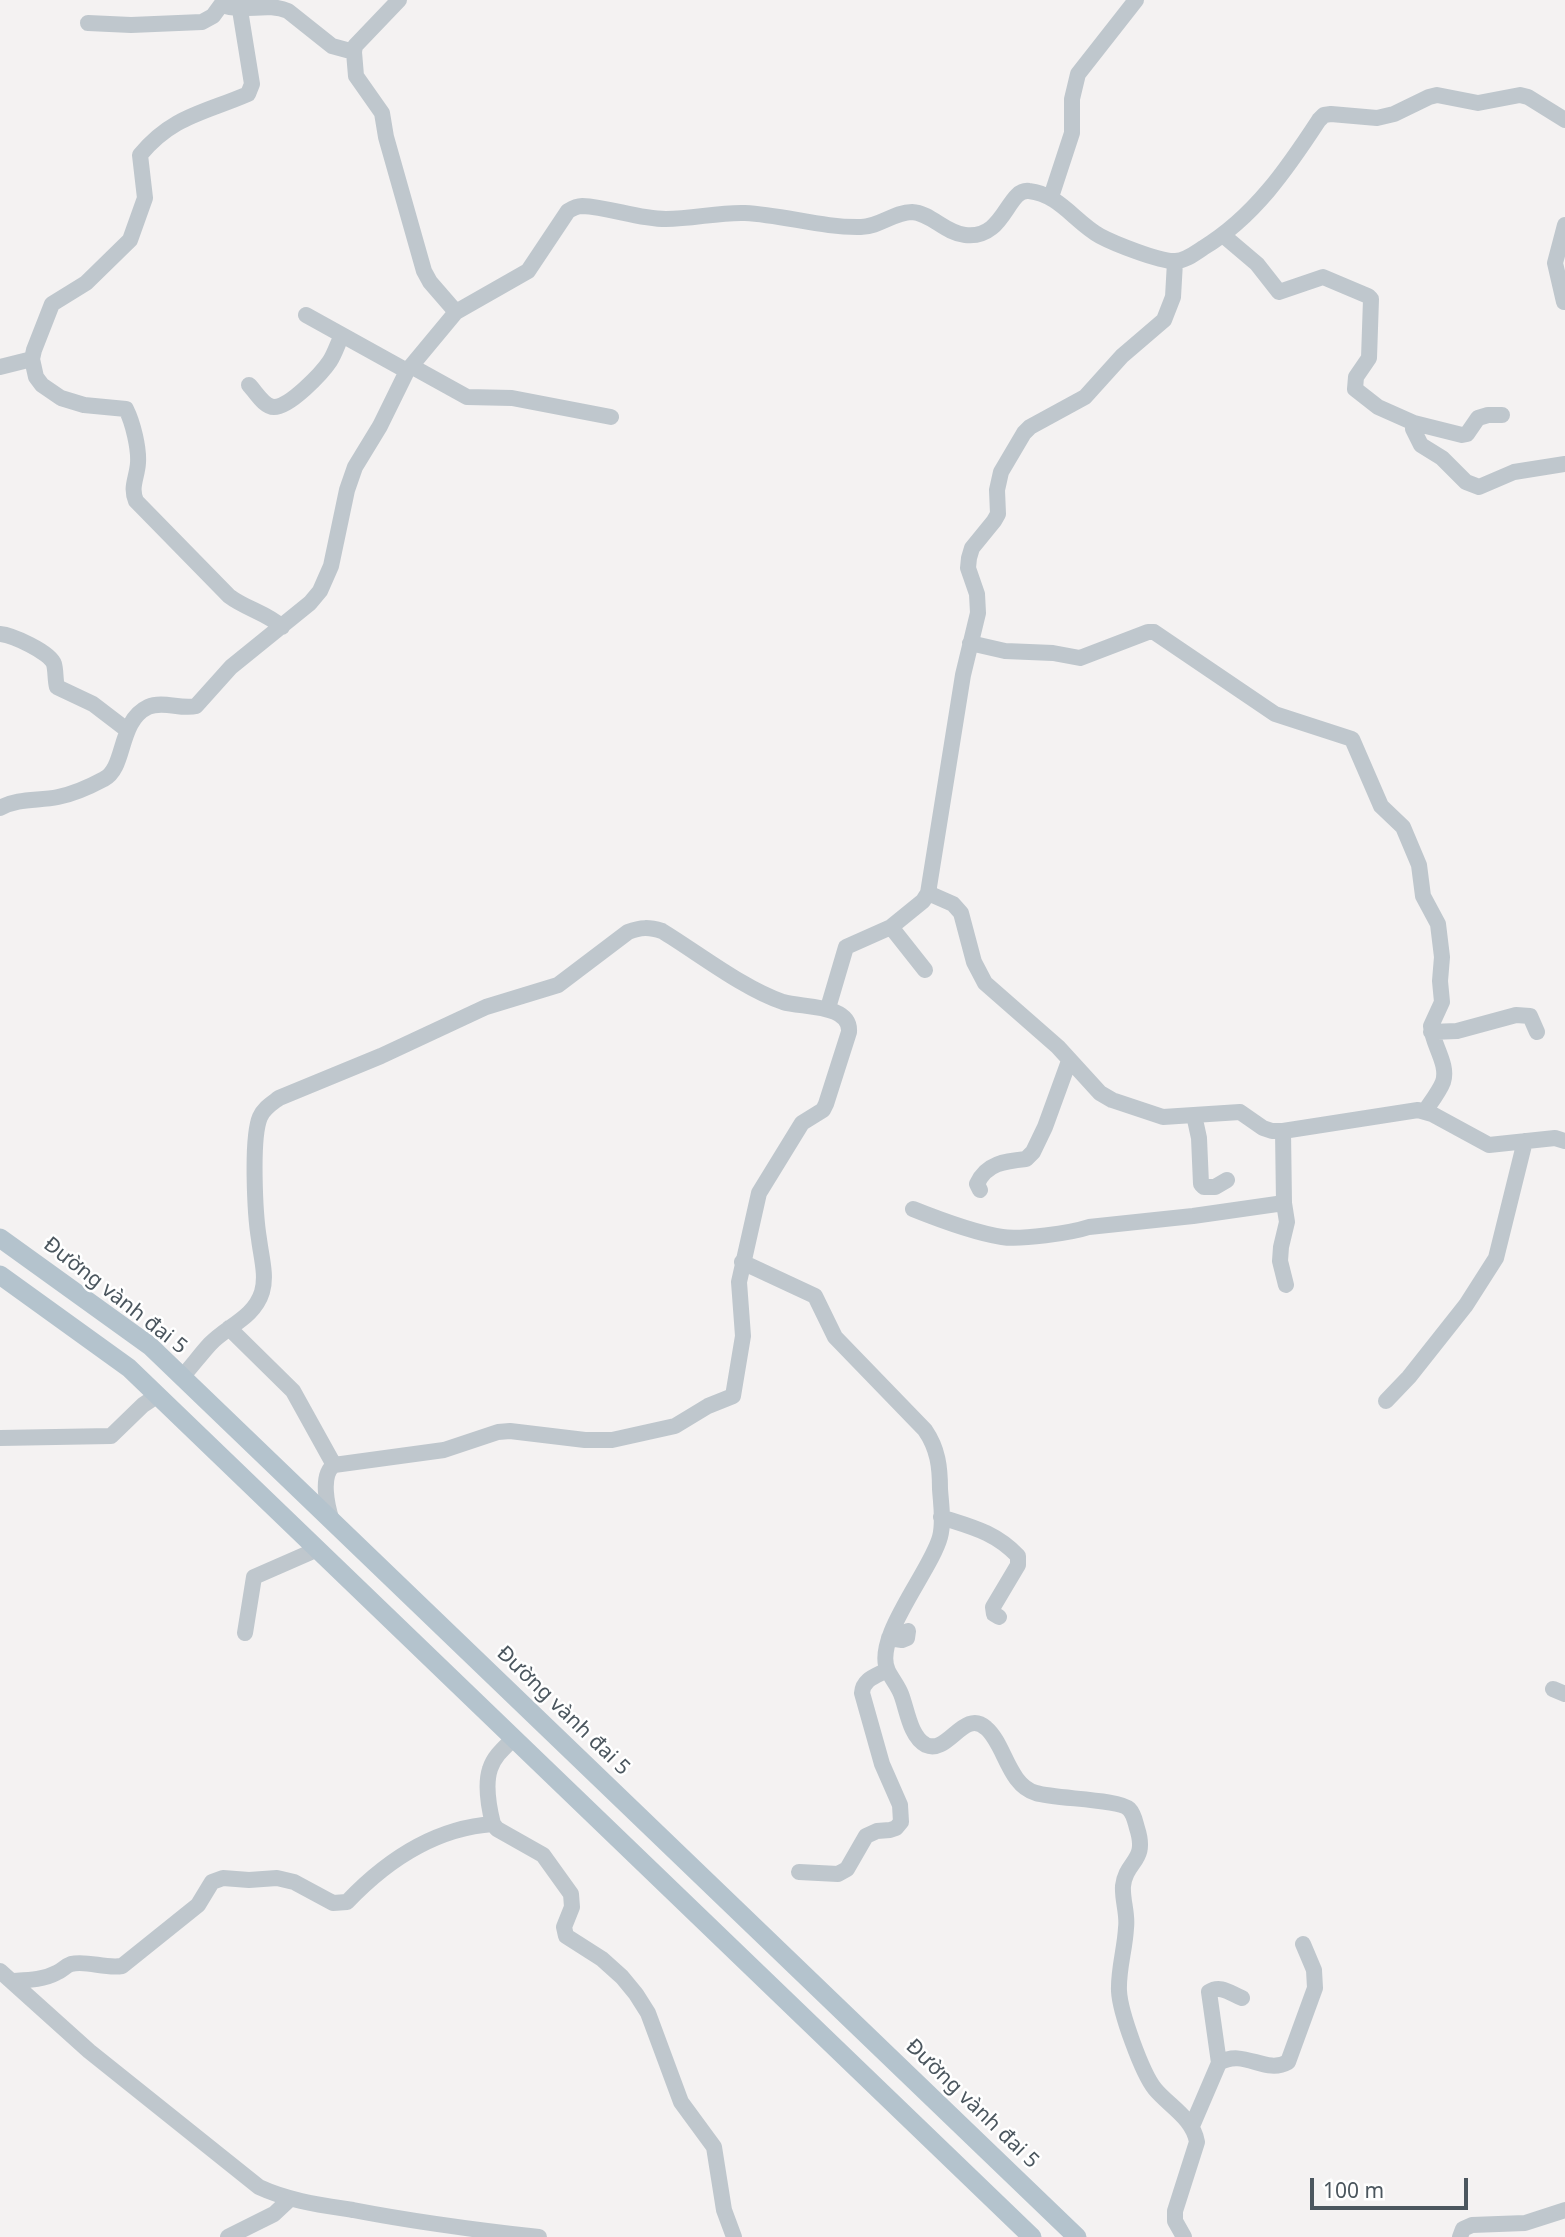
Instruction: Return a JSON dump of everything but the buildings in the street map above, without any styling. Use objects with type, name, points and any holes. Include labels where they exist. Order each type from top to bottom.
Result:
[{"type":"main road","name":"Đường vành đai 5","points":[[0,1238],[149,1346],[1077,2237]]},
{"type":"main road","points":[[0,1275],[129,1368],[158,1395],[1032,2237]]},
{"type":"street","points":[[399,0],[359,41],[354,52],[356,76],[382,113],[386,137],[424,271],[456,312]]},
{"type":"street","points":[[1051,197],[1073,127],[1072,99],[1078,74],[1136,0]]},
{"type":"street","points":[[88,23],[131,25],[202,22],[213,16],[221,5],[240,10],[280,8],[288,11],[332,46],[354,52]]},
{"type":"street","points":[[240,10],[252,84],[248,94],[194,114],[168,127],[147,146],[140,155],[145,198],[130,240],[86,283],[52,304],[33,349],[32,359],[36,377],[43,386],[61,398],[84,405],[126,409],[138,454],[132,487],[136,501],[229,596],[282,627]]},
{"type":"street","points":[[0,808],[11,802],[62,796],[106,779],[114,768],[127,730],[137,715],[156,705],[196,706],[231,667],[310,604],[326,579],[350,478],[409,368],[456,312],[528,271],[568,211],[575,207],[667,219],[747,213],[855,227],[866,227],[913,212],[922,214],[951,232],[976,235],[987,232],[996,225],[1017,194],[1024,190],[1051,197],[1088,229],[1102,237],[1175,262],[1186,259],[1224,236],[1275,184],[1324,115],[1386,117],[1437,95],[1478,103],[1520,95],[1528,97],[1565,120]]},
{"type":"street","points":[[1564,302],[1555,263],[1565,225]]},
{"type":"street","points":[[1224,236],[1257,264],[1279,292],[1323,277],[1367,296],[1372,304],[1370,353],[1367,363],[1356,377],[1355,388],[1378,407],[1414,424],[1462,435],[1468,434],[1478,418],[1502,415]]},
{"type":"street","points":[[828,1008],[846,947],[891,928],[923,901],[928,893],[963,675],[978,604],[968,568],[969,558],[972,548],[998,514],[997,490],[1001,472],[1030,427],[1084,397],[1122,356],[1164,320],[1173,297],[1175,262]]},
{"type":"street","points":[[306,316],[467,397],[512,398],[611,417]]},
{"type":"street","points":[[250,385],[266,404],[274,407],[285,404],[313,382],[329,362],[342,335]]},
{"type":"street","points":[[0,367],[32,359]]},
{"type":"street","points":[[1414,424],[1413,429],[1421,445],[1442,458],[1472,485],[1486,485],[1514,472],[1565,464]]},
{"type":"street","points":[[970,643],[1005,651],[1053,653],[1080,658],[1154,632],[1275,714],[1352,739],[1381,806],[1403,827],[1419,865],[1423,896],[1438,924],[1442,957],[1442,1002],[1432,1023],[1431,1032],[1444,1076],[1425,1111]]},
{"type":"street","points":[[0,634],[15,636],[50,658],[57,687],[93,704],[127,730]]},
{"type":"street","points":[[928,893],[958,908],[974,962],[985,983],[1051,1040],[1100,1093],[1112,1100],[1163,1117],[1240,1112],[1272,1131],[1401,1112],[1425,1111],[1489,1145],[1555,1138],[1565,1141]]},
{"type":"street","points":[[182,1377],[211,1343],[250,1312],[258,1303],[263,1289],[264,1276],[257,1225],[255,1142],[260,1116],[279,1098],[381,1056],[486,1007],[558,985],[628,932],[638,928],[662,931],[770,997],[802,1007],[828,1008],[846,1019],[849,1032],[826,1104],[822,1110],[802,1123],[758,1193],[739,1282],[743,1336],[735,1391],[729,1398],[708,1406],[675,1426],[612,1440],[498,1432],[444,1450],[334,1465],[328,1469],[326,1476],[332,1521]]},
{"type":"street","points":[[891,928],[925,970]]},
{"type":"street","points":[[1431,1032],[1457,1031],[1517,1015],[1530,1016],[1537,1032]]},
{"type":"street","points":[[980,1190],[977,1184],[979,1179],[990,1167],[1007,1161],[1026,1159],[1033,1152],[1069,1061]]},
{"type":"street","points":[[1194,1115],[1199,1138],[1201,1184],[1210,1189],[1227,1180]]},
{"type":"street","points":[[1283,1131],[1284,1203],[1287,1222],[1280,1261],[1286,1285]]},
{"type":"street","points":[[1386,1401],[1409,1377],[1466,1305],[1496,1258],[1525,1142]]},
{"type":"street","points":[[913,1209],[1011,1238],[1075,1232],[1089,1227],[1284,1203]]},
{"type":"street","points":[[742,1262],[815,1296],[835,1337],[931,1438],[938,1457],[940,1536],[889,1638],[884,1659],[887,1670],[900,1690],[909,1721],[921,1741],[934,1746],[975,1722],[991,1733],[1012,1772],[1032,1792],[1052,1797],[1123,1805],[1132,1813],[1141,1838],[1141,1848],[1139,1857],[1123,1884],[1126,1927],[1119,1979],[1120,2004],[1148,2078],[1156,2090],[1192,2126],[1197,2142],[1174,2218],[1184,2237]]},
{"type":"street","points":[[229,1328],[293,1391],[334,1465]]},
{"type":"street","points":[[0,1438],[111,1436],[143,1405],[158,1395]]},
{"type":"street","points":[[941,1517],[990,1534],[1005,1542],[1018,1556],[1018,1565],[993,1607],[994,1614],[999,1617]]},
{"type":"street","points":[[245,1633],[254,1577],[318,1549]]},
{"type":"street","points":[[889,1638],[902,1640],[907,1638],[908,1631]]},
{"type":"street","points":[[799,1872],[838,1874],[847,1869],[866,1836],[896,1828],[901,1822],[900,1805],[883,1764],[862,1693],[866,1681],[887,1670]]},
{"type":"street","points":[[514,1738],[497,1756],[491,1767],[489,1778],[493,1824],[542,1855],[571,1894],[572,1907],[564,1927],[566,1936],[602,1959],[622,1977],[648,2013],[681,2102],[714,2147],[724,2210],[734,2237]]},
{"type":"street","points":[[6,1976],[38,1978],[57,1973],[68,1964],[82,1963],[111,1968],[122,1966],[198,1905],[212,1882],[223,1878],[277,1878],[294,1882],[333,1903],[347,1902],[391,1862],[434,1838],[472,1825],[493,1824]]},
{"type":"street","points":[[1219,2063],[1236,2057],[1273,2066],[1288,2062],[1315,1988],[1314,1970],[1303,1944]]},
{"type":"street","points":[[6,1976],[89,2051],[260,2187],[290,2199],[438,2231],[539,2237]]},
{"type":"street","points":[[1192,2126],[1219,2063],[1209,1992],[1213,1989],[1224,1989],[1242,1998]]},
{"type":"street","points":[[228,2237],[274,2214],[290,2199]]},
{"type":"street","points":[[1460,2237],[1463,2229],[1472,2225],[1525,2223],[1565,2210]]}]
